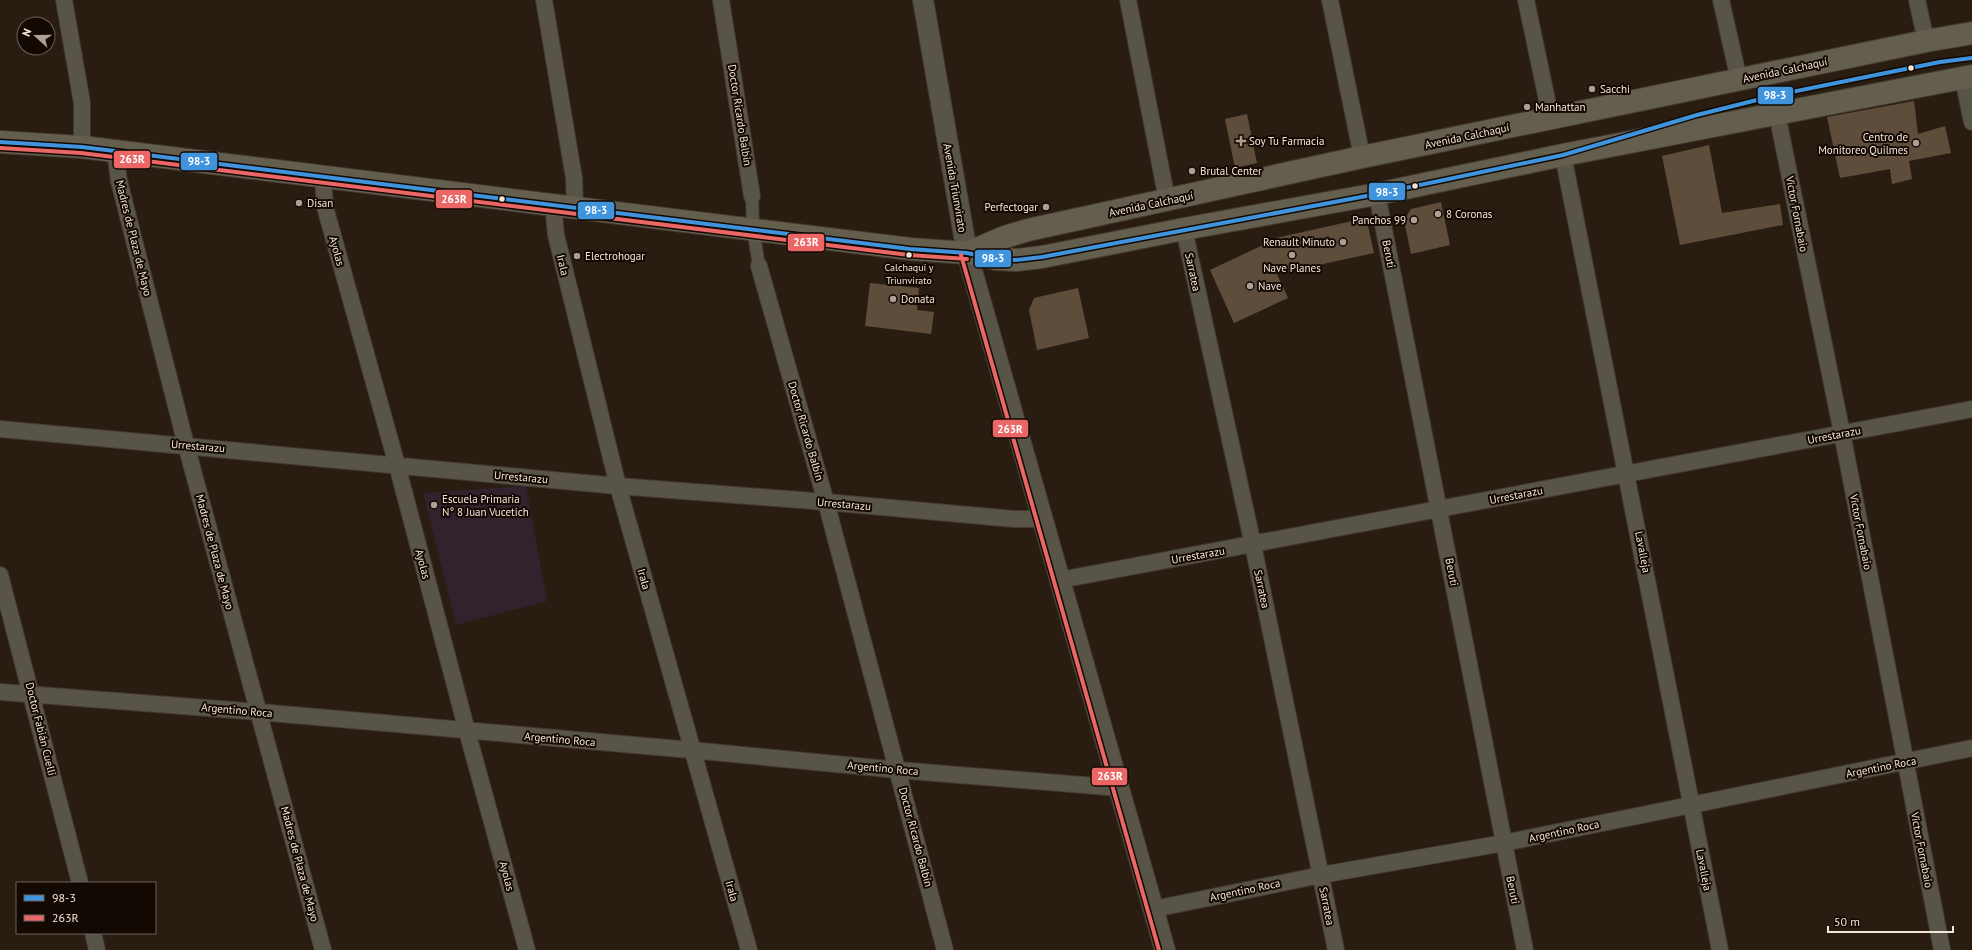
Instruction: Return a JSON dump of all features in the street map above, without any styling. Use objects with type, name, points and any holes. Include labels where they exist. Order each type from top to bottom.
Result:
[{"type":"main road","name":"Avenida Calchaquí","points":[[967,253],[1005,237],[1028,230],[1362,157],[1926,41],[1972,33]]},
{"type":"main road","name":"Avenida Calchaquí","points":[[0,142],[82,147],[910,249],[967,253],[996,259],[1016,260],[1042,257],[1184,229],[1377,194],[1563,154],[1968,77]]},
{"type":"street","points":[[64,0],[82,103],[82,147]]},
{"type":"street","points":[[544,0],[574,178],[575,208]]},
{"type":"street","name":"Doctor Ricardo Balbín","points":[[721,0],[752,196],[754,229],[759,266],[826,502],[945,950]]},
{"type":"street","name":"Avenida Triunvirato","points":[[923,0],[967,253],[1165,950]]},
{"type":"street","points":[[1128,0],[1167,200]]},
{"type":"street","points":[[1330,0],[1362,157]]},
{"type":"street","points":[[1526,0],[1551,119]]},
{"type":"street","points":[[1721,0],[1739,80]]},
{"type":"street","points":[[1917,0],[1926,41]]},
{"type":"street","points":[[1968,77],[1972,122]]},
{"type":"street","name":"Víctor Fornabaio","points":[[1777,114],[1842,433],[1942,950]]},
{"type":"street","name":"Madres de Plaza de Mayo","points":[[115,151],[119,181],[186,445],[323,950]]},
{"type":"street","name":"Lavalleja","points":[[1563,154],[1628,474],[1720,950]]},
{"type":"street","name":"Ayolas","points":[[323,177],[325,207],[397,465],[467,731],[527,950]]},
{"type":"street","name":"Beruti","points":[[1377,194],[1440,509],[1525,950]]},
{"type":"street","name":"Irala","points":[[553,205],[556,235],[618,486],[691,750],[749,950]]},
{"type":"street","name":"Sarratea","points":[[1184,229],[1253,545],[1336,950]]},
{"type":"street","name":"Urrestarazu","points":[[1060,580],[1972,409]]},
{"type":"street","name":"Urrestarazu","points":[[0,429],[618,486],[826,502],[1014,519],[1042,519]]},
{"type":"street","name":"Doctor Fabián Cuelli","points":[[0,575],[32,693],[80,882]]},
{"type":"street","name":"Argentino Roca","points":[[0,692],[32,693],[259,712],[691,750],[898,770],[1120,788]]},
{"type":"street","name":"Argentino Roca","points":[[1154,909],[1321,874],[1504,843],[1905,763],[1972,748]]},
{"type":"street","points":[[93,934],[98,950]]},
{"type":"shaded area","points":[[526,486],[547,601],[456,625],[423,493]]},
{"type":"building","points":[[1914,101],[1918,134],[1945,126],[1951,153],[1909,161],[1912,179],[1892,184],[1890,169],[1840,178],[1827,117]]},
{"type":"building","name":"Soy Tu Farmacia","points":[[1247,114],[1257,163],[1235,168],[1225,119]]},
{"type":"building","points":[[1709,145],[1722,213],[1780,204],[1783,225],[1680,245],[1662,156]]},
{"type":"building","points":[[1441,202],[1450,245],[1411,254],[1404,220],[1411,209]]},
{"type":"building","points":[[1357,220],[1368,226],[1374,253],[1277,274],[1288,298],[1234,323],[1210,270],[1263,245],[1262,241]]},
{"type":"building","name":"Donata","points":[[870,283],[919,288],[917,310],[934,312],[931,334],[865,326]]},
{"type":"building","points":[[1078,288],[1089,338],[1037,350],[1029,310],[1034,298]]},
{"type":"transit line","name":"98-3","points":[[0,142],[82,147],[910,249],[967,253],[996,259],[1016,260],[1042,257],[1377,194],[1563,155],[1697,115],[1777,95],[1940,62],[1972,58]]},
{"type":"transit line","name":"263R","points":[[0,148],[81,153],[909,255],[967,259]]},
{"type":"transit line","name":"263R","points":[[961,255],[1159,950]]},
{"type":"place","name":"Sacchi","points":[[1592,89]]},
{"type":"place","name":"Manhattan","points":[[1527,107]]},
{"type":"place","name":"Soy Tu Farmacia","points":[[1241,141]]},
{"type":"place","name":"Centro de Monitoreo Quilmes","points":[[1916,143]]},
{"type":"place","name":"Brutal Center","points":[[1192,171]]},
{"type":"place","name":"Disan","points":[[299,203]]},
{"type":"place","name":"Perfectogar","points":[[1046,207]]},
{"type":"place","name":"8 Coronas","points":[[1438,214]]},
{"type":"place","name":"Panchos 99","points":[[1414,220]]},
{"type":"place","name":"Renault Minuto","points":[[1343,242]]},
{"type":"place","name":"Calchaquí y Triunvirato","points":[[909,255]]},
{"type":"place","name":"Nave Planes","points":[[1292,255]]},
{"type":"place","name":"Electrohogar","points":[[577,256]]},
{"type":"place","name":"Nave","points":[[1250,286]]},
{"type":"place","name":"Donata","points":[[893,299]]},
{"type":"place","name":"Escuela Primaria N° 8 Juan Vucetich","points":[[434,505]]}]
